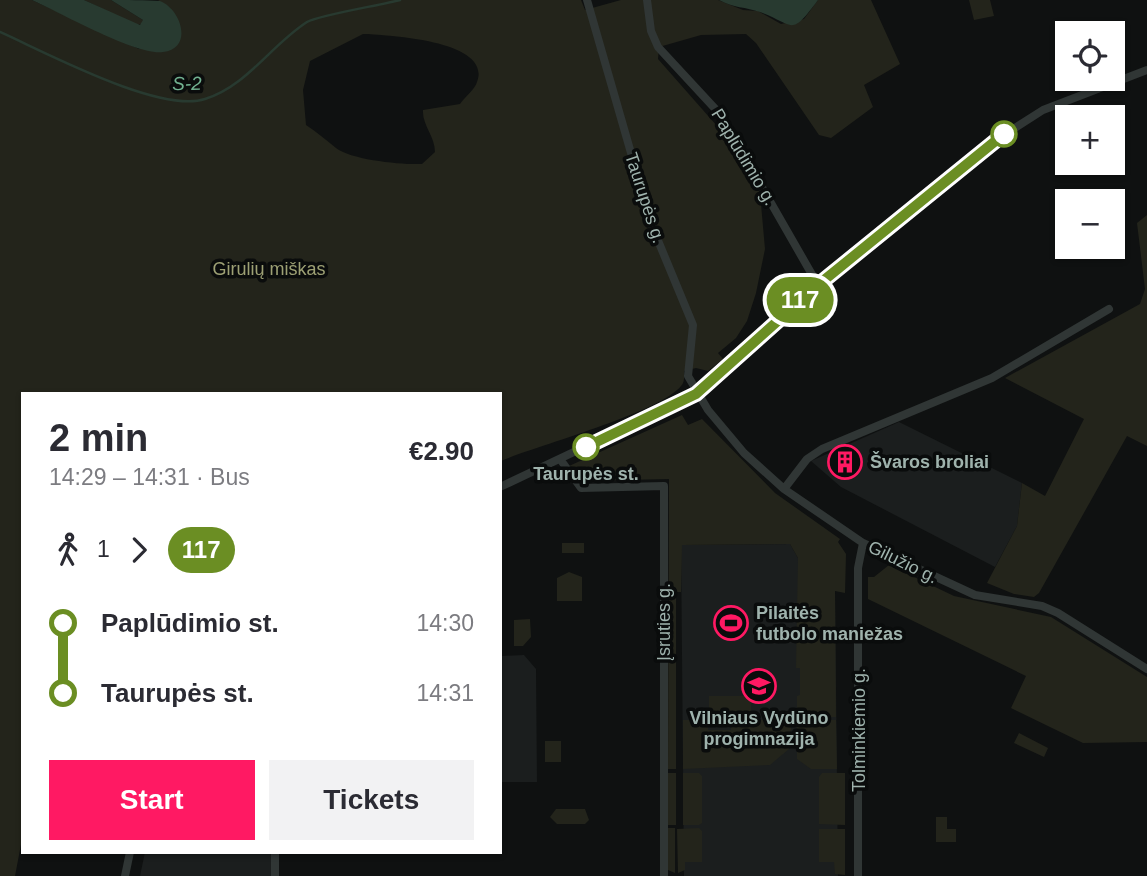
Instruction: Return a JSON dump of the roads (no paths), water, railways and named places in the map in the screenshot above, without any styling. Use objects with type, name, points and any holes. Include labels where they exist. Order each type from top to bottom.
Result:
[{"type":"street","name":"Taurupės g.","points":[[587,0],[652,226],[693,325],[687,369],[696,394]]},
{"type":"street","name":"Paplūdimio g.","points":[[647,0],[651,31],[659,47],[720,114],[818,285]]},
{"type":"street","points":[[502,485],[696,394],[818,285],[963,164],[1021,122],[1072,97],[1147,70]]},
{"type":"street","points":[[784,489],[807,459],[822,449],[992,378],[1109,309]]},
{"type":"street","name":"Gilužio g.","points":[[696,394],[744,453],[784,489],[863,542],[975,595],[1042,606],[1058,613],[1147,669]]},
{"type":"street","name":"Įsruties g.","points":[[560,459],[581,488],[664,486],[664,876]]},
{"type":"street","name":"Tolminkiemio g.","points":[[858,876],[858,568],[863,542]]},
{"type":"street","points":[[125,876],[130,854]]},
{"type":"street","points":[[275,854],[275,876]]},
{"type":"waterway","name":"S-2","points":[[0,32],[102,79],[160,98],[185,101],[205,99],[234,85],[307,22],[400,0]]},
{"type":"place","name":"Taurupės st.","points":[[586,447]]},
{"type":"place","name":"Švaros broliai","points":[[845,462]]},
{"type":"place","name":"Pilaitės futbolo maniežas","points":[[731,623]]},
{"type":"place","name":"Vilniaus Vydūno progimnazija","points":[[759,686]]},
{"type":"park label","name":"Girulių miškas","points":[[269,269]]}]
